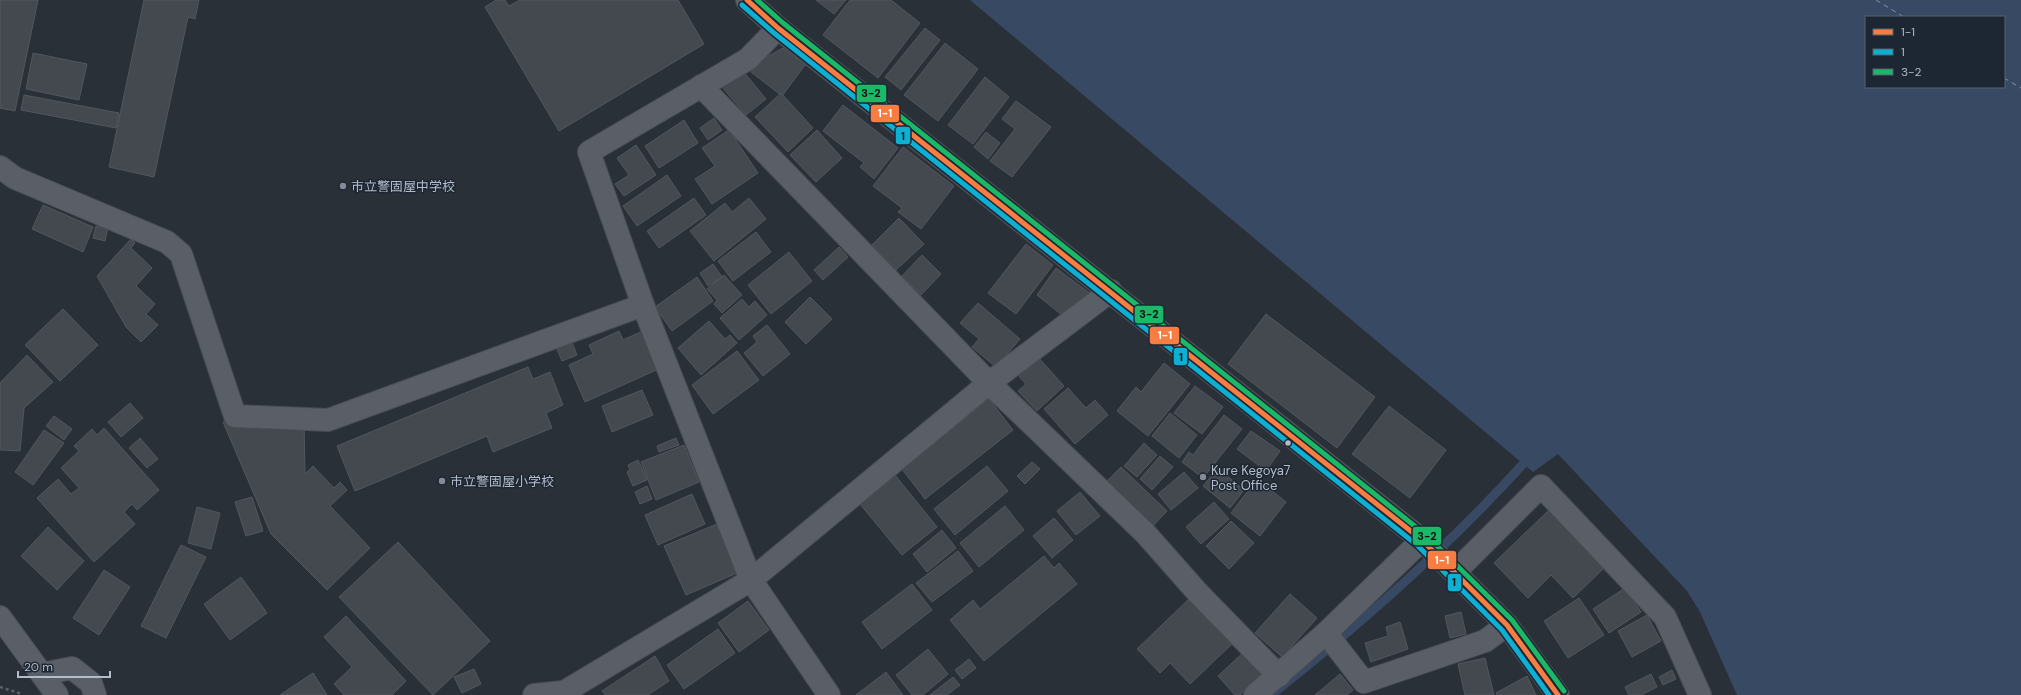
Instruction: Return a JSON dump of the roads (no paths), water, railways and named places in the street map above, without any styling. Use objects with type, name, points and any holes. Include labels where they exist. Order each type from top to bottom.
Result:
[{"type":"highway","points":[[746,0],[778,28],[1111,291],[1422,540],[1507,625],[1558,695]]},
{"type":"street","points":[[778,28],[748,59],[589,152],[643,305],[751,580],[829,695]]},
{"type":"street","points":[[701,86],[989,383],[1144,533],[1198,593],[1279,676]]},
{"type":"street","points":[[0,167],[15,178],[167,242],[182,254],[235,416],[328,420],[643,305]]},
{"type":"street","points":[[534,695],[564,692],[751,580],[989,383],[1111,291]]},
{"type":"street","points":[[1455,572],[1541,486],[1665,617],[1700,695]]},
{"type":"street","points":[[1255,695],[1279,676],[1326,634],[1422,540]]},
{"type":"street","points":[[0,616],[57,695]]},
{"type":"street","points":[[1326,634],[1364,682],[1485,641],[1507,625]]},
{"type":"street","points":[[42,674],[72,668],[92,683],[95,695]]},
{"type":"water","points":[[970,0],[2021,0],[2021,695],[1737,695],[1700,612],[1687,591],[1558,454],[1533,472]]},
{"type":"waterway","points":[[1271,695],[1370,613],[1402,584],[1464,526],[1523,464]]},
{"type":"place","name":"市立警固屋中学校","points":[[343,186]]},
{"type":"place","name":"Kure Kegoya7 Post Office","points":[[1203,477]]},
{"type":"place","name":"市立警固屋小学校","points":[[442,481]]}]
